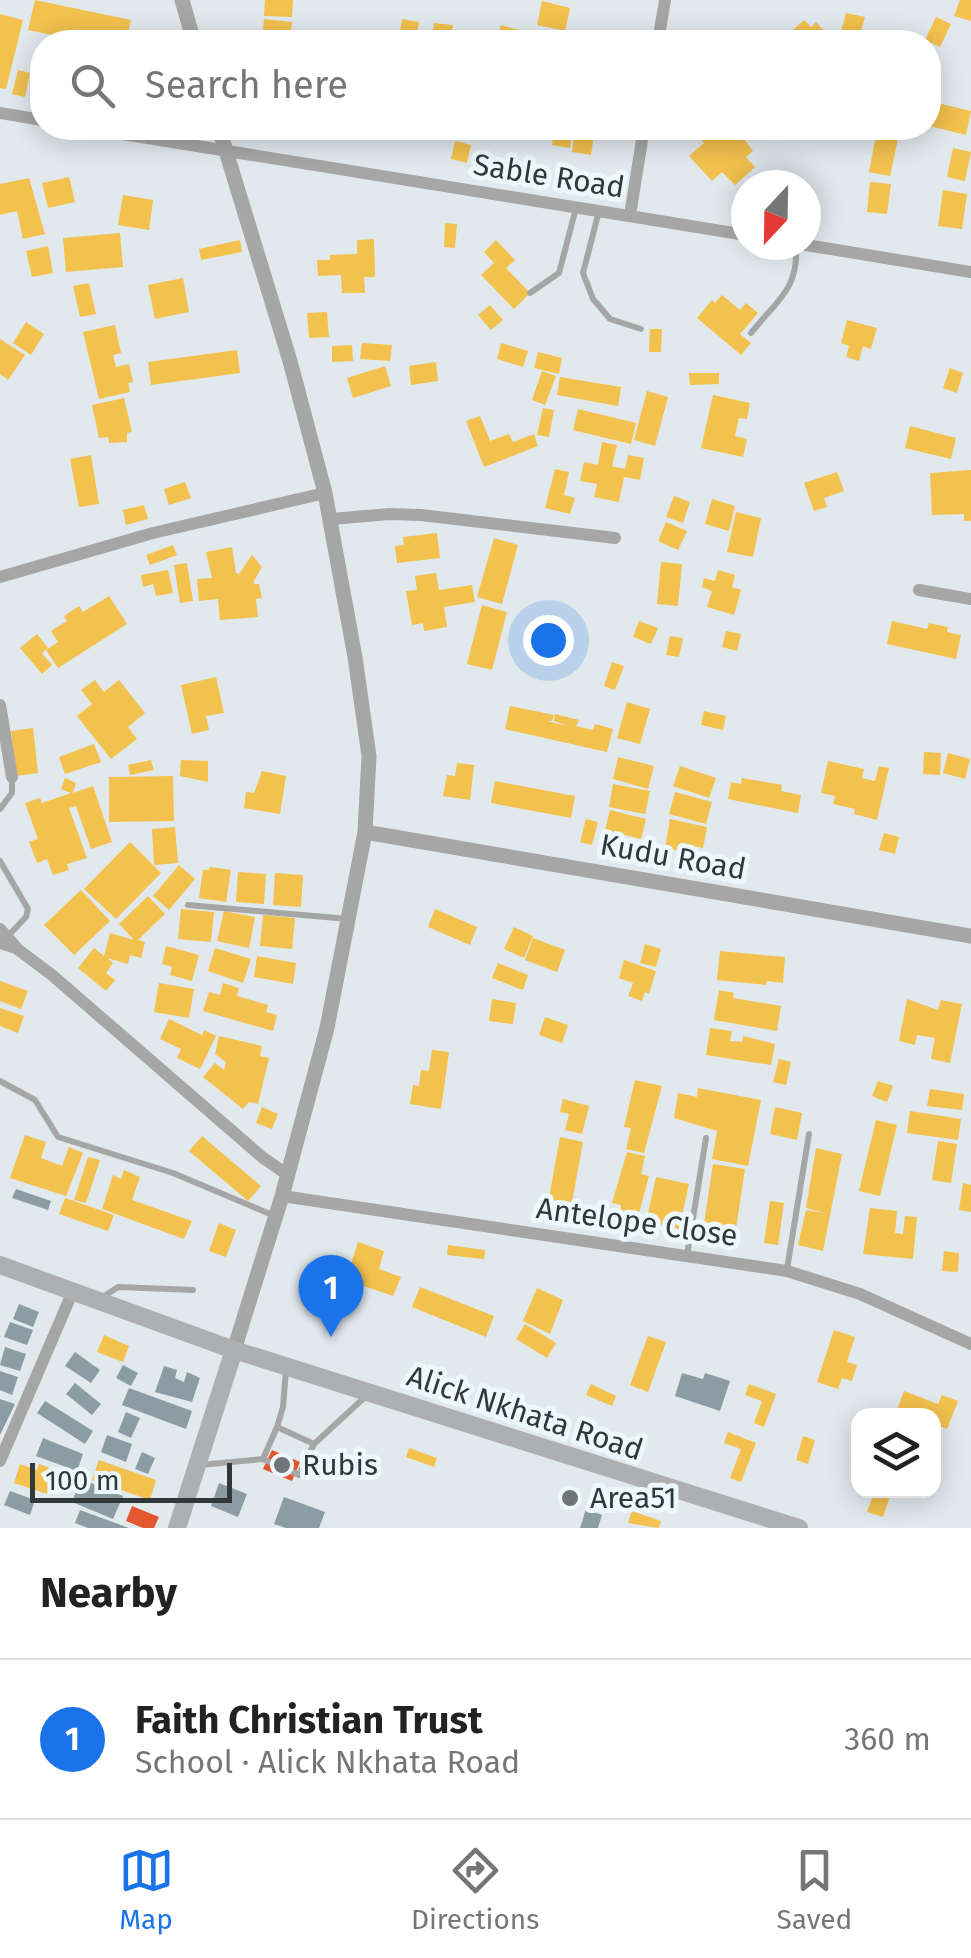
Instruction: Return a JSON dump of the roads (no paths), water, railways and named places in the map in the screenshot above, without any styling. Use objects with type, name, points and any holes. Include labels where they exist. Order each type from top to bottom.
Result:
[{"type":"main road","name":"Alick Nkhata Road","points":[[0,1265],[234,1350],[799,1528]]},
{"type":"main road","points":[[177,1528],[234,1350]]},
{"type":"street","points":[[182,0],[191,30]]},
{"type":"street","points":[[660,30],[665,0]]},
{"type":"street","points":[[0,113],[30,118]]},
{"type":"street","name":"Sable Road","points":[[169,140],[731,232]]},
{"type":"street","points":[[223,140],[290,361],[331,519],[369,756],[365,832],[323,1044],[282,1196],[234,1350]]},
{"type":"street","points":[[630,215],[642,140]]},
{"type":"street","points":[[821,247],[971,272]]},
{"type":"street","points":[[0,577],[154,533],[324,493]]},
{"type":"street","points":[[331,519],[421,515],[616,538]]},
{"type":"street","points":[[919,590],[971,599]]},
{"type":"street","points":[[0,705],[12,777]]},
{"type":"street","name":"Kudu Road","points":[[365,832],[971,936]]},
{"type":"street","points":[[2,936],[288,1175]]},
{"type":"street","name":"Antelope Close","points":[[282,1196],[787,1270],[860,1294],[971,1344]]},
{"type":"street","points":[[0,1461],[72,1291]]},
{"type":"lane","points":[[530,293],[559,274],[576,207]]},
{"type":"lane","points":[[600,210],[583,274],[593,299],[610,319],[641,329]]},
{"type":"lane","points":[[751,333],[790,288],[795,260]]},
{"type":"lane","points":[[0,809],[12,793],[12,777]]},
{"type":"lane","points":[[0,861],[28,909],[26,917],[2,936]]},
{"type":"lane","points":[[188,905],[349,919]]},
{"type":"lane","points":[[0,1081],[35,1100],[58,1137],[173,1173],[276,1216]]},
{"type":"lane","points":[[787,1270],[809,1134]]},
{"type":"lane","points":[[687,1255],[706,1138]]},
{"type":"lane","points":[[100,1301],[106,1292],[118,1287],[192,1290]]},
{"type":"lane","points":[[263,1460],[284,1407],[286,1366]]},
{"type":"lane","points":[[198,1465],[263,1460],[299,1476],[314,1444],[369,1392]]},
{"type":"lane","points":[[277,1428],[314,1444]]},
{"type":"place","name":"Faith Christian Trust","points":[[331,1337]]},
{"type":"place","name":"Rubis","points":[[282,1465]]},
{"type":"place","name":"Area51","points":[[570,1498]]}]
